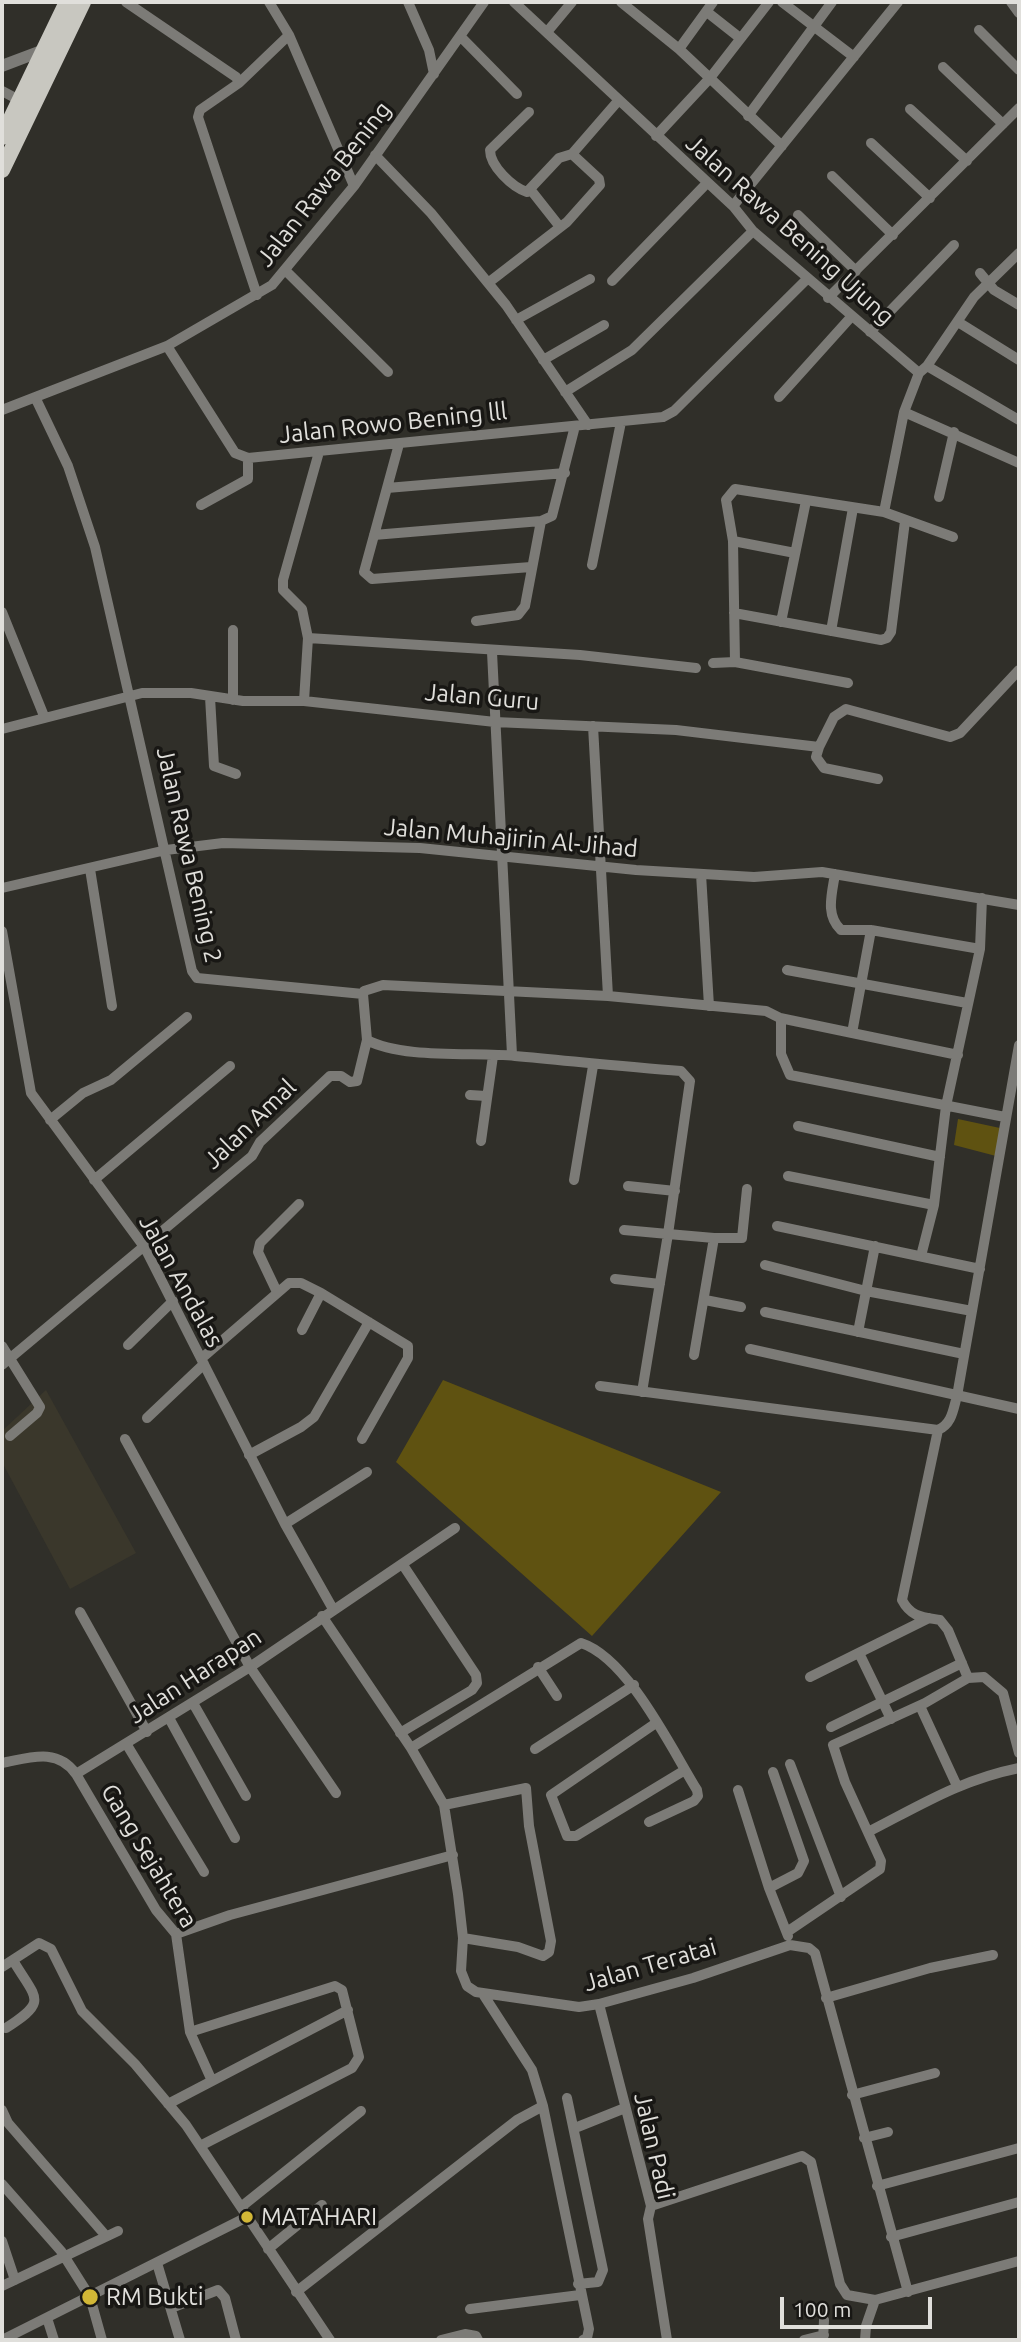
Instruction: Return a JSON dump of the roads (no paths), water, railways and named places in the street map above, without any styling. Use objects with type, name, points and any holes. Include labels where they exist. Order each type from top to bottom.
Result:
[{"type":"main road","points":[[2,170],[83,2]]},
{"type":"main road","points":[[2,137],[44,50],[61,4]]},
{"type":"street","points":[[126,2],[186,46],[236,77],[239,83]]},
{"type":"street","points":[[269,2],[289,35],[354,186]]},
{"type":"street","points":[[408,2],[429,50],[434,74]]},
{"type":"street","name":"Jalan Rawa Bening","points":[[2,410],[167,346],[257,295],[286,271],[354,186],[484,2]]},
{"type":"street","name":"Jalan Rawa Bening Ujung","points":[[514,2],[733,206],[753,231],[828,298],[923,370],[1019,420]]},
{"type":"street","points":[[547,32],[572,2]]},
{"type":"street","points":[[621,2],[679,49],[782,146]]},
{"type":"street","points":[[679,49],[713,2]]},
{"type":"street","points":[[656,136],[710,78],[769,2]]},
{"type":"street","points":[[782,2],[854,57]]},
{"type":"street","points":[[748,116],[832,2]]},
{"type":"street","points":[[733,206],[898,2]]},
{"type":"street","points":[[1011,2],[1019,13]]},
{"type":"street","points":[[707,12],[740,38]]},
{"type":"street","points":[[979,30],[1019,70]]},
{"type":"street","points":[[257,295],[198,117],[200,110],[239,83],[289,35]]},
{"type":"street","points":[[460,36],[517,94]]},
{"type":"street","points":[[2,66],[44,50]]},
{"type":"street","points":[[943,67],[1003,124]]},
{"type":"street","points":[[2,91],[19,100]]},
{"type":"street","points":[[529,112],[490,149],[492,163],[520,190],[530,189],[559,158],[572,154],[618,101]]},
{"type":"street","points":[[828,298],[1019,108]]},
{"type":"street","points":[[910,109],[967,161]]},
{"type":"street","points":[[871,142],[930,198]]},
{"type":"street","points":[[488,283],[560,228],[600,185],[599,179],[572,154]]},
{"type":"street","points":[[375,155],[431,213],[488,283],[588,425]]},
{"type":"street","points":[[832,176],[893,235]]},
{"type":"street","points":[[612,281],[707,183]]},
{"type":"street","points":[[530,189],[560,228]]},
{"type":"street","points":[[798,215],[856,271]]},
{"type":"street","points":[[565,392],[632,350],[753,231]]},
{"type":"street","points":[[870,332],[954,245]]},
{"type":"street","points":[[884,512],[904,411],[923,370],[974,297],[1019,253]]},
{"type":"street","points":[[286,271],[388,372]]},
{"type":"street","points":[[980,273],[987,284],[1019,305]]},
{"type":"street","points":[[516,320],[590,279]]},
{"type":"street","name":"Jalan Rowo Bening lll","points":[[167,346],[235,453],[248,458],[621,422],[663,417],[679,406],[806,279]]},
{"type":"street","points":[[779,397],[851,317]]},
{"type":"street","points":[[958,322],[1019,360]]},
{"type":"street","points":[[543,360],[604,325]]},
{"type":"street","name":"Jalan Rawa Bening 2","points":[[35,397],[68,466],[95,547],[192,971],[197,978],[363,994]]},
{"type":"street","points":[[904,411],[1019,463]]},
{"type":"street","points":[[592,565],[621,422]]},
{"type":"street","points":[[374,535],[541,520],[552,516],[575,426]]},
{"type":"street","points":[[939,497],[954,432]]},
{"type":"street","points":[[398,444],[364,572],[372,579],[531,568]]},
{"type":"street","points":[[304,701],[308,638],[302,609],[283,590],[283,580],[319,452]]},
{"type":"street","points":[[201,505],[248,479],[248,458]]},
{"type":"street","points":[[387,488],[565,473]]},
{"type":"street","points":[[736,662],[733,541],[726,500],[735,489],[884,512],[953,537]]},
{"type":"street","points":[[781,622],[806,501]]},
{"type":"street","points":[[831,631],[853,508]]},
{"type":"street","points":[[476,621],[518,615],[522,612],[541,520]]},
{"type":"street","points":[[734,613],[831,631],[887,638],[891,632],[905,521]]},
{"type":"street","points":[[733,541],[795,553]]},
{"type":"street","points":[[2,611],[44,716]]},
{"type":"street","points":[[233,630],[233,700]]},
{"type":"street","points":[[308,638],[580,656],[696,668]]},
{"type":"street","points":[[492,652],[500,856],[512,1055]]},
{"type":"street","points":[[713,663],[736,662],[848,683]]},
{"type":"street","points":[[878,779],[824,768],[816,757],[834,717],[846,709],[950,737],[960,733],[1019,670]]},
{"type":"street","name":"Jalan Guru","points":[[2,729],[129,696],[179,693],[233,700],[304,701],[495,722],[676,730],[819,747]]},
{"type":"street","points":[[210,697],[214,766],[236,774]]},
{"type":"street","points":[[593,726],[608,996]]},
{"type":"street","name":"Jalan Muhajirin Al-Jihad","points":[[2,888],[166,850],[223,843],[420,848],[600,866],[754,877],[835,874],[1019,905]]},
{"type":"street","points":[[90,869],[112,1006]]},
{"type":"street","points":[[701,874],[709,1006]]},
{"type":"street","points":[[835,874],[830,909],[832,922],[841,930],[871,930],[981,949]]},
{"type":"street","points":[[921,1256],[934,1205],[946,1106],[981,949],[982,898]]},
{"type":"street","points":[[852,1033],[871,930]]},
{"type":"street","name":"Jalan Andalas","points":[[2,931],[31,1093],[145,1248],[285,1524],[333,1609]]},
{"type":"street","points":[[787,970],[967,1003]]},
{"type":"street","points":[[642,1392],[675,1191],[690,1081],[687,1075],[681,1071],[593,1066],[512,1055],[387,1048],[367,1040],[363,994],[365,991],[383,985],[608,996],[766,1011],[781,1019],[958,1055]]},
{"type":"street","points":[[50,1120],[83,1093],[111,1080],[187,1017]]},
{"type":"street","points":[[781,1019],[781,1054],[790,1075],[1006,1117]]},
{"type":"street","name":"Jalan Amal","points":[[145,1248],[252,1156],[260,1142],[330,1076],[341,1076],[350,1082],[357,1081],[367,1040]]},
{"type":"street","points":[[600,1385],[939,1430],[949,1423],[957,1396],[1019,1045]]},
{"type":"street","points":[[481,1141],[493,1056]]},
{"type":"street","points":[[94,1180],[230,1066]]},
{"type":"street","points":[[574,1180],[593,1066]]},
{"type":"street","points":[[470,1096],[486,1096]]},
{"type":"street","points":[[798,1126],[940,1157]]},
{"type":"street","points":[[788,1176],[934,1205]]},
{"type":"street","points":[[628,1185],[675,1191]]},
{"type":"street","points":[[624,1230],[742,1238],[747,1189]]},
{"type":"street","points":[[277,1292],[260,1258],[260,1243],[299,1204]]},
{"type":"street","points":[[778,1226],[980,1269]]},
{"type":"street","points":[[694,1355],[714,1238]]},
{"type":"street","points":[[858,1332],[875,1246]]},
{"type":"street","points":[[6,1361],[145,1248]]},
{"type":"street","points":[[765,1265],[866,1291],[972,1311]]},
{"type":"street","points":[[615,1279],[660,1284]]},
{"type":"street","points":[[147,1418],[277,1292],[296,1282],[321,1293],[403,1341],[408,1352],[362,1439]]},
{"type":"street","points":[[302,1331],[321,1293]]},
{"type":"street","points":[[705,1300],[741,1307]]},
{"type":"street","points":[[128,1345],[173,1301]]},
{"type":"street","points":[[765,1312],[964,1354]]},
{"type":"street","points":[[250,1455],[314,1417],[369,1322]]},
{"type":"street","points":[[2,1346],[6,1361],[40,1407],[37,1413],[10,1436]]},
{"type":"street","points":[[750,1349],[1019,1409]]},
{"type":"street","points":[[939,1430],[902,1600],[908,1612],[940,1620],[948,1630],[968,1678]]},
{"type":"street","points":[[125,1439],[250,1667],[336,1793]]},
{"type":"street","points":[[285,1524],[366,1472]]},
{"type":"street","name":"Jalan Harapan","points":[[76,1774],[250,1667],[322,1616],[403,1566],[455,1528]]},
{"type":"street","points":[[400,1733],[472,1690],[477,1683],[476,1675],[403,1566]]},
{"type":"street","points":[[80,1612],[147,1732]]},
{"type":"street","points":[[322,1616],[411,1748],[444,1805],[463,1938],[461,1971],[467,1986],[483,1994],[532,2070],[543,2106],[589,2329],[587,2338],[583,2340]]},
{"type":"street","points":[[810,1677],[929,1618]]},
{"type":"street","points":[[411,1748],[538,1667],[581,1643],[593,1647],[634,1685],[698,1796],[694,1801],[649,1822]]},
{"type":"street","points":[[859,1653],[891,1718]]},
{"type":"street","points":[[831,1727],[962,1663]]},
{"type":"street","points":[[538,1667],[557,1696]]},
{"type":"street","points":[[787,1932],[880,1869],[881,1860],[845,1782],[833,1745],[920,1706],[968,1678],[984,1677],[1003,1693],[1019,1753]]},
{"type":"street","points":[[535,1749],[634,1685]]},
{"type":"street","points":[[193,1703],[246,1796]]},
{"type":"street","points":[[920,1706],[957,1786]]},
{"type":"street","points":[[169,1718],[235,1838]]},
{"type":"street","points":[[656,1723],[551,1795],[563,1830],[568,1836],[576,1836],[685,1770]]},
{"type":"street","points":[[127,1745],[204,1872]]},
{"type":"street","points":[[2,1763],[47,1754],[70,1765],[76,1774]]},
{"type":"street","points":[[790,1763],[841,1897]]},
{"type":"street","points":[[868,1832],[978,1776],[1019,1768]]},
{"type":"street","points":[[769,1888],[798,1873],[804,1861],[773,1772]]},
{"type":"street","name":"Gang Sejahtera","points":[[76,1774],[156,1910],[176,1934],[190,2032],[212,2081]]},
{"type":"street","points":[[444,1805],[526,1788],[529,1826],[551,1941],[549,1952],[543,1956],[518,1947],[463,1938]]},
{"type":"street","points":[[738,1790],[790,1945],[809,1948],[816,1953],[852,2095],[908,2292]]},
{"type":"street","points":[[176,1934],[230,1915],[453,1855]]},
{"type":"street","points":[[2,1967],[15,1962],[39,1943],[51,1949],[82,2011],[135,2064],[200,2146],[330,2340]]},
{"type":"street","name":"Jalan Teratai","points":[[483,1994],[579,2007],[599,2004],[693,1978],[790,1945]]},
{"type":"street","points":[[826,1998],[930,1968],[993,1955]]},
{"type":"street","points":[[6,2028],[33,2011],[35,2006],[36,1998],[15,1962]]},
{"type":"street","points":[[190,2032],[327,1987],[342,1990],[359,2057],[356,2064],[200,2146]]},
{"type":"street","name":"Jalan Padi","points":[[599,2004],[651,2206],[648,2219],[667,2340]]},
{"type":"street","points":[[168,2104],[348,2010]]},
{"type":"street","points":[[852,2095],[935,2073]]},
{"type":"street","points":[[470,2309],[579,2290],[598,2282],[603,2270],[567,2098]]},
{"type":"street","points":[[296,2292],[517,2120],[543,2106]]},
{"type":"street","points":[[575,2128],[625,2108]]},
{"type":"street","points":[[2,2110],[8,2123],[106,2236]]},
{"type":"street","points":[[2,2340],[157,2263],[244,2212],[361,2110]]},
{"type":"street","points":[[864,2138],[888,2132]]},
{"type":"street","points":[[877,2186],[1019,2148]]},
{"type":"street","points":[[651,2206],[789,2158],[807,2157],[811,2162],[840,2284],[847,2295],[875,2300],[1019,2261]]},
{"type":"street","points":[[2,2184],[64,2256],[90,2297],[102,2340]]},
{"type":"street","points":[[891,2237],[1019,2202]]},
{"type":"street","points":[[268,2249],[322,2205]]},
{"type":"street","points":[[2,2286],[118,2231]]},
{"type":"street","points":[[2,2241],[15,2280]]},
{"type":"street","points":[[157,2263],[180,2340]]},
{"type":"street","points":[[171,2308],[218,2290],[225,2298],[236,2340]]},
{"type":"street","points":[[865,2340],[866,2326],[875,2300]]},
{"type":"street","points":[[47,2318],[54,2340]]},
{"type":"street","points":[[804,2340],[824,2338],[824,2320]]},
{"type":"street","points":[[441,2340],[464,2334],[476,2336],[478,2340]]},
{"type":"place","name":"MATAHARI","points":[[247,2217]]},
{"type":"place","name":"RM Bukti","points":[[90,2297]]}]
